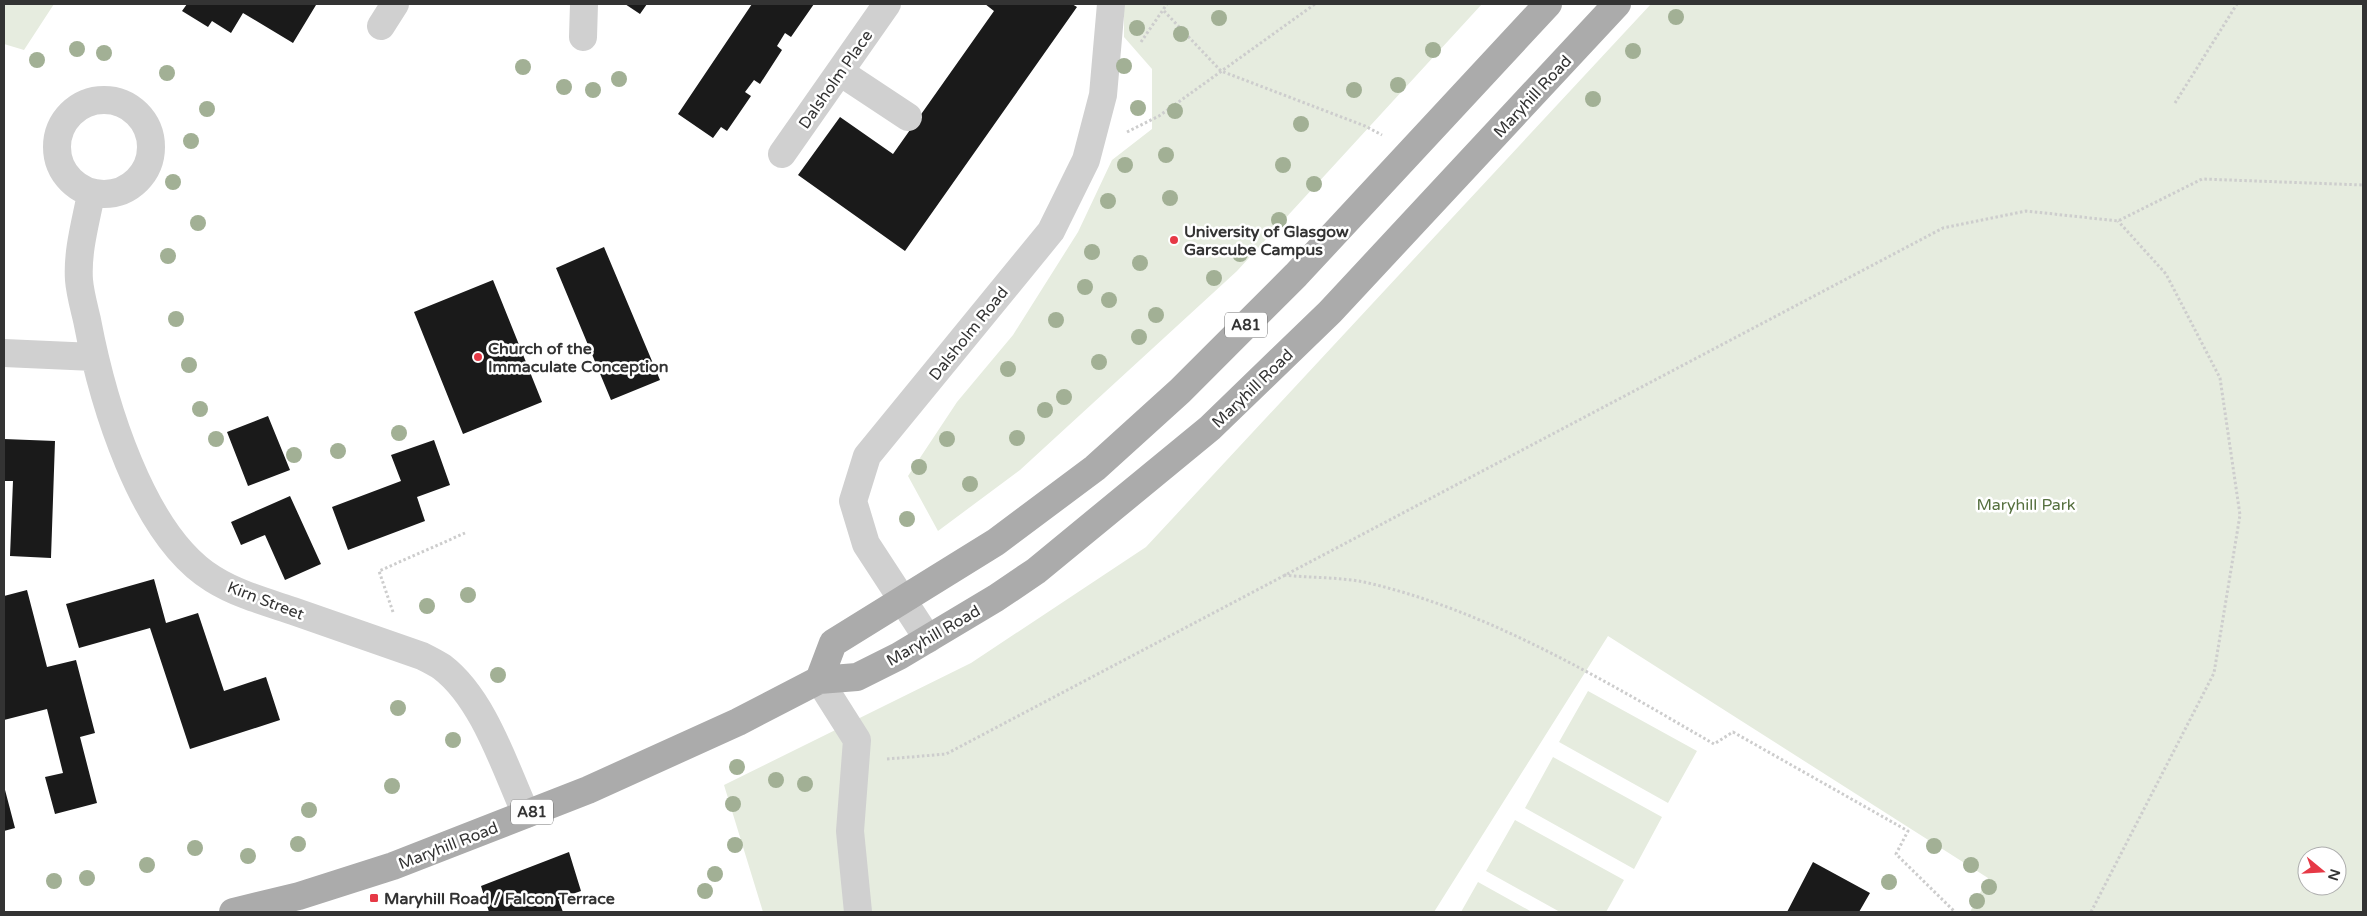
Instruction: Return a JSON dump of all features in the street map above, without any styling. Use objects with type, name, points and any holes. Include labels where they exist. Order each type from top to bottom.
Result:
[{"type":"main road","name":"A81","points":[[819,680],[833,643],[996,542],[1095,468],[1187,385],[1296,275],[1548,4]]},
{"type":"main road","name":"Maryhill Road","points":[[233,912],[302,904],[643,767],[738,722],[819,680],[857,677],[928,639],[1036,571],[1210,428],[1330,312],[1617,4]]},
{"type":"street","points":[[380,26],[395,4]]},
{"type":"street","points":[[583,37],[584,4]]},
{"type":"street","name":"Dalsholm Place","points":[[782,154],[887,4]]},
{"type":"street","name":"Dalsholm Road","points":[[928,639],[866,544],[853,501],[867,456],[1051,231],[1086,160],[1103,95],[1111,6]]},
{"type":"street","points":[[840,72],[908,117]]},
{"type":"street","name":"Kirn Street","points":[[91,194],[80,255],[79,280],[94,358],[121,443],[149,507],[171,540],[190,562],[212,579],[241,593],[405,650],[442,667],[460,685],[475,705],[526,814]]},
{"type":"street","points":[[4,353],[94,358]]},
{"type":"street","points":[[819,680],[858,740],[850,831],[858,912]]},
{"type":"path","points":[[1086,160],[1111,140],[1158,116],[1315,4]]},
{"type":"path","points":[[2175,103],[2237,4]]},
{"type":"path","points":[[1164,11],[1221,71],[1365,126],[1380,133],[1406,156]]},
{"type":"path","points":[[858,740],[875,760],[946,754],[1942,228],[2026,211],[2118,220],[2202,179],[2363,185]]},
{"type":"path","points":[[2091,912],[2214,673],[2240,515],[2220,378],[2166,274],[2118,220]]},
{"type":"path","points":[[405,650],[379,571],[465,533]]},
{"type":"path","points":[[1284,575],[1362,582],[1434,602],[1582,668],[1714,744],[1733,732],[1908,831],[1896,854],[1955,912]]},
{"type":"green space","points":[[4,4],[54,4],[24,50],[4,44]]},
{"type":"green space","name":"University of Glasgow Garscube Campus","points":[[1124,4],[1482,4],[1237,271],[1020,470],[938,531],[908,476],[957,402],[1013,335],[1078,232],[1112,160],[1152,129],[1152,69],[1124,37]]},
{"type":"green space","name":"Maryhill Park","points":[[1651,4],[2363,4],[2363,912],[1970,912],[1988,878],[1608,636],[1434,912],[763,912],[724,785],[971,663],[1146,547]]},
{"type":"green space","points":[[1588,691],[1697,751],[1668,803],[1559,742]]},
{"type":"green space","points":[[1553,757],[1662,817],[1634,869],[1525,808]]},
{"type":"green space","points":[[1515,820],[1624,880],[1606,912],[1560,912],[1486,871]]},
{"type":"green space","points":[[1478,882],[1532,912],[1461,912]]},
{"type":"building","points":[[187,4],[316,5],[293,43],[243,13],[231,33],[212,21],[208,27],[182,11]]},
{"type":"building","points":[[625,4],[647,4],[640,14]]},
{"type":"building","points":[[752,4],[814,4],[791,37],[785,33],[777,46],[782,50],[760,84],[754,80],[745,92],[751,96],[727,131],[721,127],[713,138],[678,114]]},
{"type":"building","points":[[985,4],[1072,4],[1077,7],[905,251],[798,175],[840,117],[893,154],[994,11]]},
{"type":"building","points":[[604,247],[660,380],[611,400],[556,268]]},
{"type":"building","name":"Church of the Immaculate Conception","points":[[493,280],[542,402],[463,434],[414,312]]},
{"type":"building","points":[[268,416],[290,470],[248,486],[227,432]]},
{"type":"building","points":[[4,439],[55,441],[51,558],[10,556],[13,481],[4,481]]},
{"type":"building","points":[[434,440],[450,485],[417,497],[425,521],[348,550],[332,507],[401,481],[391,455]]},
{"type":"building","points":[[290,496],[321,564],[285,580],[265,535],[241,545],[231,522]]},
{"type":"building","points":[[154,579],[166,623],[198,613],[224,691],[266,677],[280,720],[190,749],[150,628],[79,648],[66,604]]},
{"type":"building","points":[[27,590],[47,667],[76,660],[95,733],[80,737],[97,803],[55,814],[45,777],[63,773],[47,709],[4,720],[4,596]]},
{"type":"building","points":[[4,786],[15,828],[4,831]]},
{"type":"building","points":[[569,852],[581,891],[558,899],[563,912],[489,912],[481,886]]},
{"type":"building","points":[[1813,862],[1870,893],[1859,912],[1787,912]]},
{"type":"place","name":"University of Glasgow Garscube Campus","points":[[1174,240]]},
{"type":"place","name":"Church of the Immaculate Conception","points":[[478,357]]},
{"type":"place","name":"Maryhill Road / Falcon Terrace","points":[[374,898]]}]
